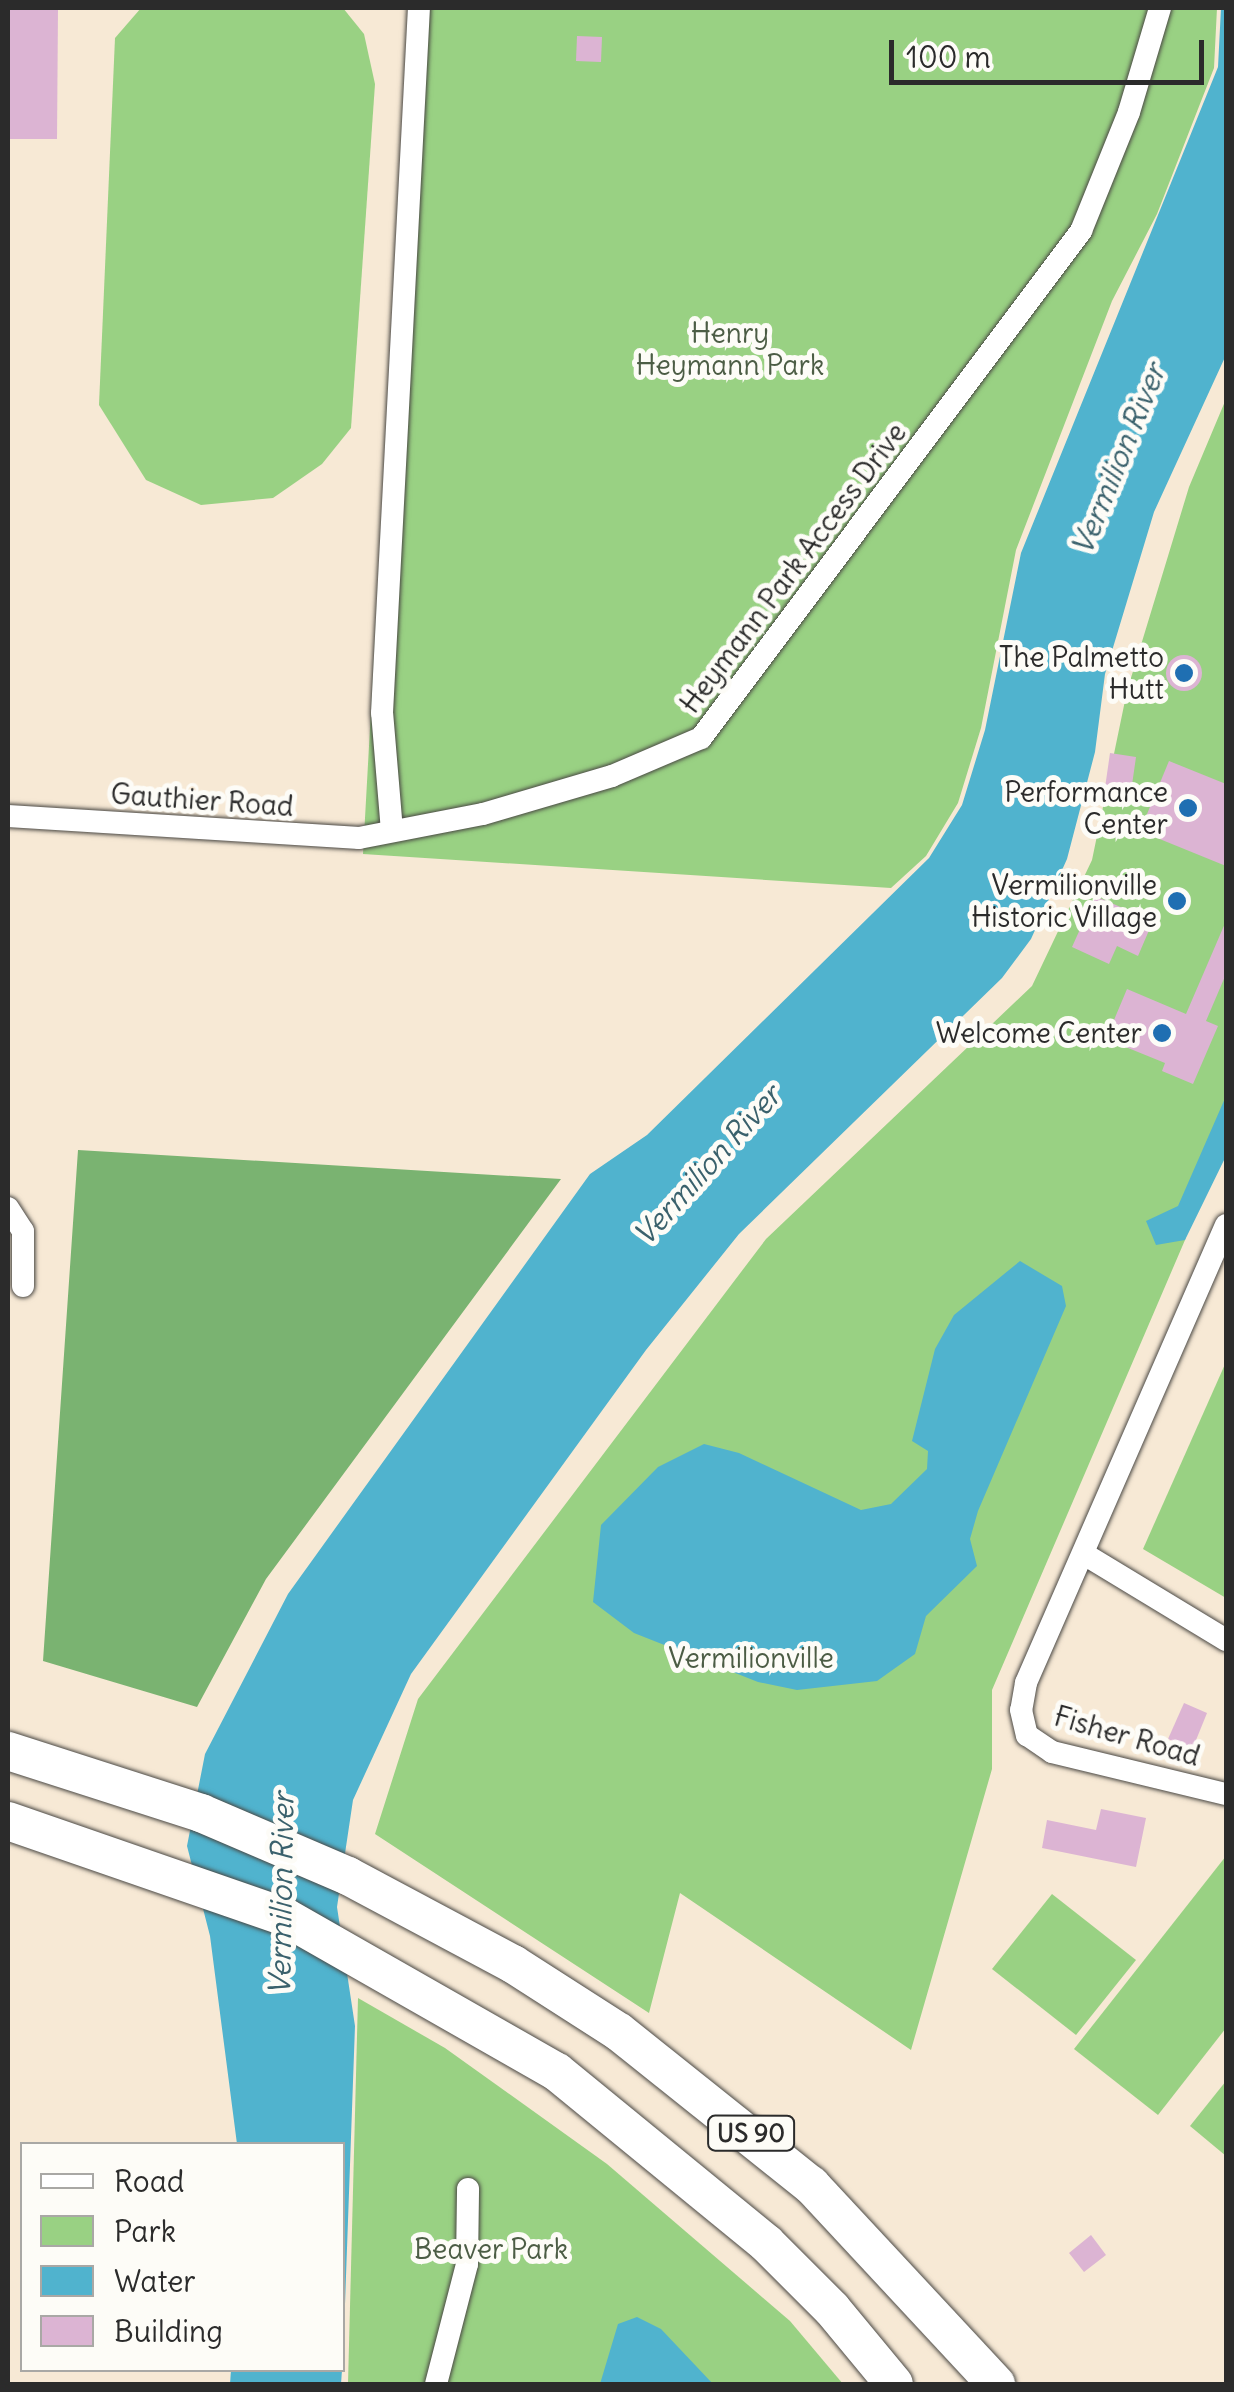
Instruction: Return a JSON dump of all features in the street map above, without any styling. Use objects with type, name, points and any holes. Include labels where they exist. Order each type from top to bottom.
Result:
[{"type":"highway","name":"US 90","points":[[8,1751],[75,1768],[348,1876],[604,2022],[716,2103],[848,2220],[996,2384]]},
{"type":"highway","name":"US 90","points":[[16,1823],[285,1918],[557,2072],[686,2172],[832,2309],[894,2384]]},
{"type":"street","points":[[392,831],[382,713],[419,8]]},
{"type":"street","name":"Heymann Park Access Drive","points":[[392,831],[612,776],[684,749],[715,724],[1081,231],[1129,112],[1160,8]]},
{"type":"street","name":"Gauthier Road","points":[[8,816],[312,837],[392,831]]},
{"type":"street","points":[[8,1208],[23,1232],[23,1286]]},
{"type":"street","name":"Fisher Road","points":[[1226,1225],[1026,1684],[1021,1710],[1028,1735],[1052,1752],[1226,1794]]},
{"type":"street","points":[[1084,1554],[1226,1640]]},
{"type":"street","points":[[436,2384],[467,2264],[468,2190]]},
{"type":"green space","points":[[141,8],[343,8],[364,34],[375,84],[351,428],[322,464],[273,498],[201,505],[146,480],[99,405],[115,38]]},
{"type":"green space","name":"Henry Heymann Park","points":[[410,8],[1217,8],[1214,68],[1157,214],[1112,301],[1016,550],[981,728],[958,803],[926,856],[891,888],[363,854]]},
{"type":"green space","name":"Vermilionville","points":[[1226,399],[1226,1100],[1185,1240],[992,1690],[992,1769],[911,2050],[680,1893],[649,2013],[375,1834],[418,1699],[766,1239],[1032,986],[1092,860],[1127,691],[1189,487]]},
{"type":"green space","points":[[78,1150],[561,1179],[266,1579],[197,1707],[43,1661]]},
{"type":"green space","points":[[1226,1362],[1226,1598],[1143,1549]]},
{"type":"green space","points":[[1226,1856],[1226,2028],[1158,2115],[1074,2049]]},
{"type":"green space","points":[[1052,1894],[1136,1960],[1076,2035],[992,1969]]},
{"type":"green space","name":"Beaver Park","points":[[358,1998],[445,2048],[607,2164],[790,2321],[843,2384],[348,2384]]},
{"type":"green space","points":[[1226,2081],[1226,2156],[1190,2126]]},
{"type":"water","name":"Vermilion River","points":[[1221,8],[1226,8],[1226,355],[1154,512],[1105,674],[1095,752],[1067,859],[1031,939],[1002,978],[739,1234],[646,1350],[411,1674],[353,1800],[337,1907],[355,2026],[345,2304],[345,2142],[237,2142],[210,1936],[187,1846],[205,1754],[288,1594],[590,1174],[647,1135],[929,858],[962,805],[985,730],[1021,553],[1218,67]]},
{"type":"water","points":[[1226,1096],[1226,1156],[1185,1240],[1156,1245],[1146,1221],[1178,1206]]},
{"type":"water","points":[[1020,1261],[1062,1286],[1066,1306],[978,1511],[970,1539],[977,1566],[926,1616],[915,1654],[877,1681],[797,1690],[758,1682],[634,1633],[593,1602],[601,1525],[658,1467],[704,1444],[739,1453],[861,1510],[891,1504],[927,1469],[928,1451],[912,1441],[935,1349],[954,1315]]},
{"type":"water","points":[[637,2317],[661,2329],[713,2384],[600,2384],[618,2324]]},
{"type":"water","points":[[231,2372],[342,2372],[341,2384],[230,2384]]},
{"type":"building","points":[[8,8],[58,8],[57,139],[8,139]]},
{"type":"building","points":[[577,36],[602,37],[601,62],[576,61]]},
{"type":"building","name":"The Palmetto Hutt","points":[[1184,655],[1197,660],[1202,673],[1197,686],[1184,691],[1171,686],[1166,673],[1171,660]]},
{"type":"building","points":[[1110,753],[1136,757],[1131,792],[1105,788]]},
{"type":"building","name":"Performance Center","points":[[1169,761],[1226,784],[1226,866],[1140,831]]},
{"type":"building","points":[[1095,896],[1153,921],[1138,956],[1117,946],[1109,964],[1072,947]]},
{"type":"building","name":"Welcome Center","points":[[1226,921],[1226,974],[1206,1021],[1218,1026],[1193,1084],[1162,1071],[1165,1063],[1106,1039],[1127,989],[1186,1014]]},
{"type":"building","points":[[1184,1703],[1207,1713],[1192,1750],[1168,1739]]},
{"type":"building","points":[[1101,1809],[1146,1818],[1136,1867],[1042,1848],[1047,1820],[1096,1830]]},
{"type":"building","points":[[1091,2235],[1106,2255],[1084,2272],[1069,2253]]},
{"type":"place","name":"The Palmetto Hutt","points":[[1184,673]]},
{"type":"place","name":"Performance Center","points":[[1188,808]]},
{"type":"place","name":"Vermilionville Historic Village","points":[[1177,901]]},
{"type":"place","name":"Welcome Center","points":[[1162,1033]]}]
